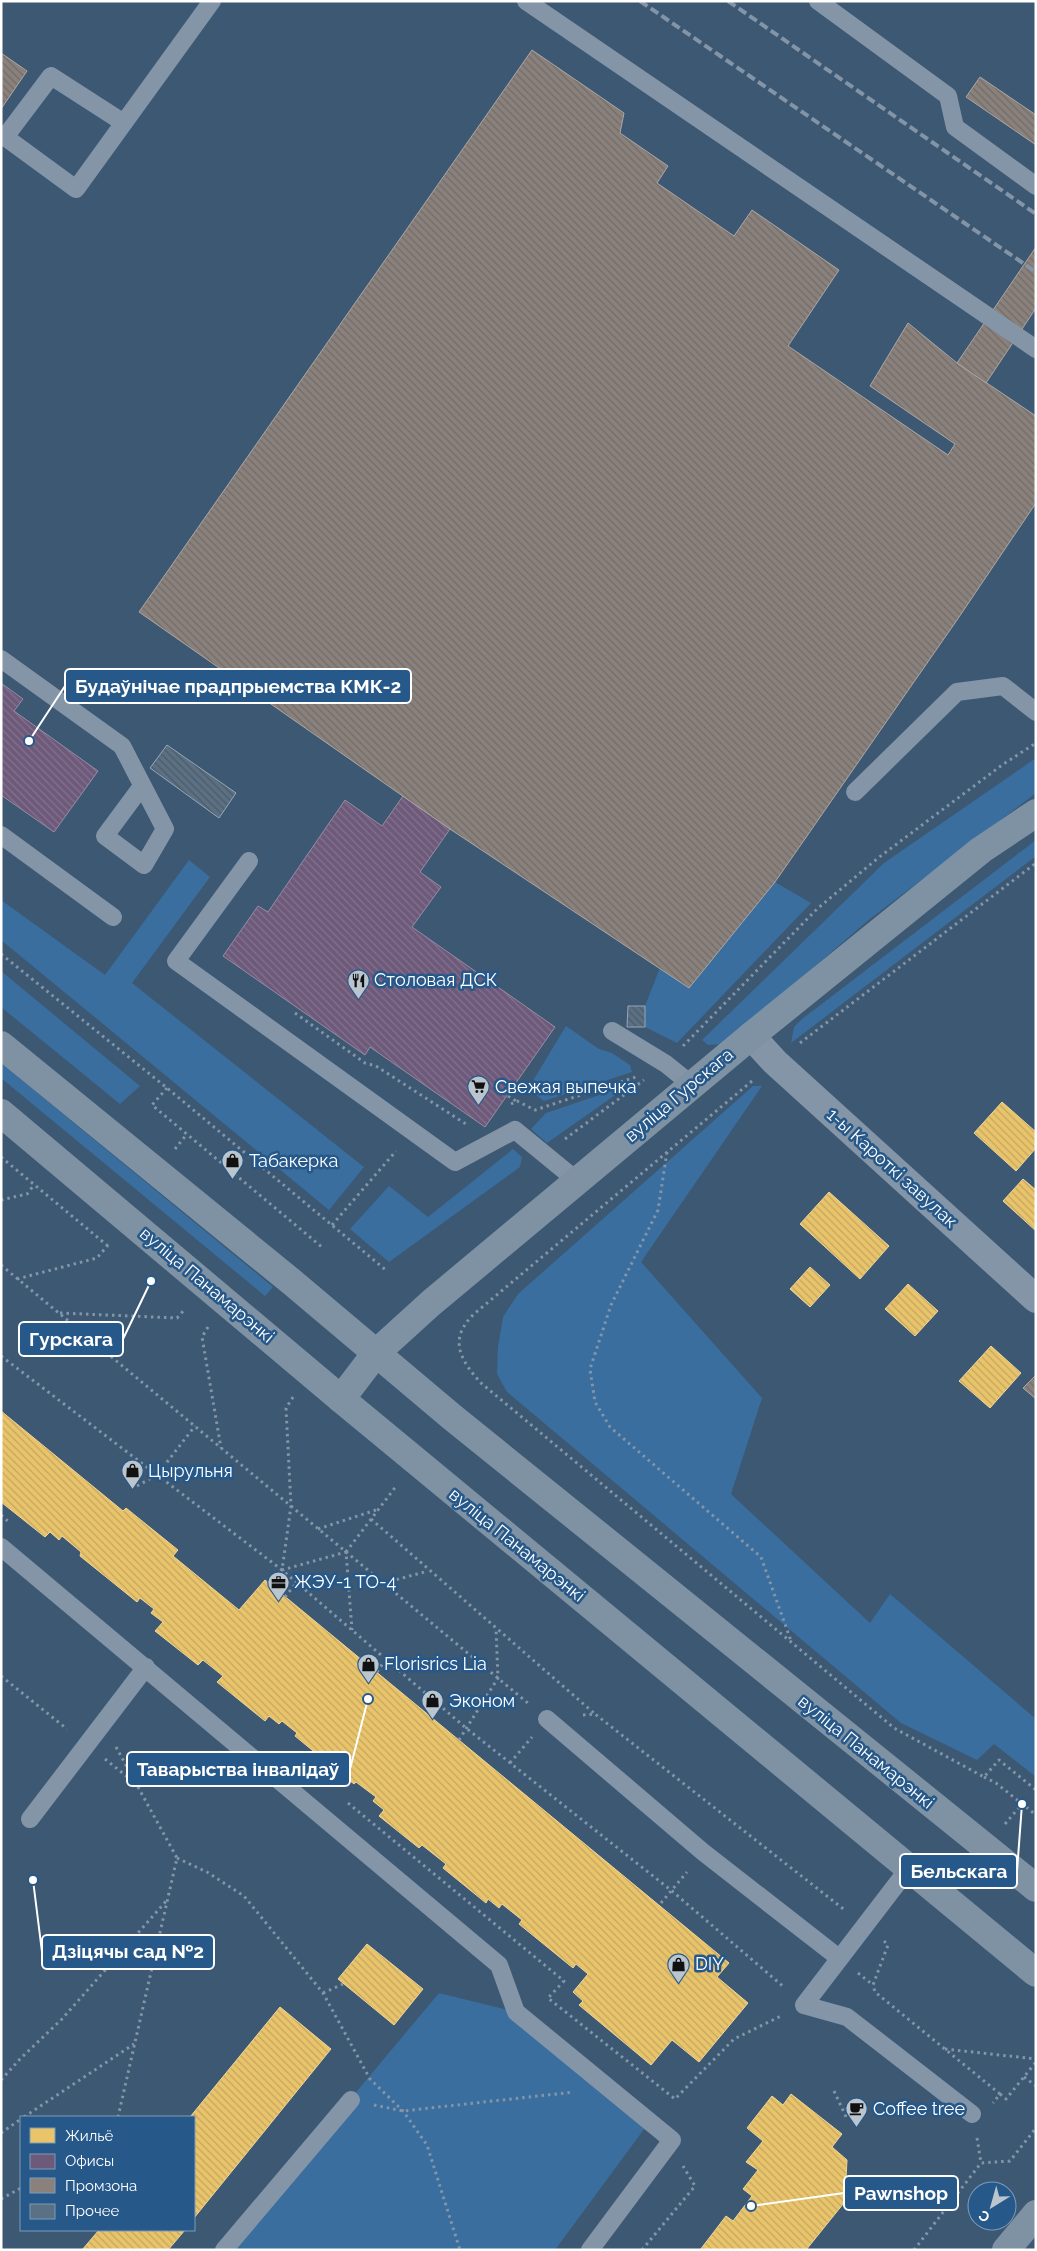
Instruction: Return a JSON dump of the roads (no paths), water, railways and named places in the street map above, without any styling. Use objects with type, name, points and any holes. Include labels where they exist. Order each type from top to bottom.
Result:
[{"type":"main road","name":"вуліца Гурскага","points":[[341,1399],[376,1353],[431,1303],[576,1180],[982,850],[1036,813]]},
{"type":"main road","name":"вуліца Панамарэнкі","points":[[1,1045],[467,1429],[1036,1888]]},
{"type":"main road","name":"вуліца Панамарэнкі","points":[[1,1113],[341,1399],[1036,1973]]},
{"type":"main road","points":[[1006,2250],[1036,2214]]},
{"type":"street","name":"1-ы Кароткі завулак","points":[[751,1036],[775,1062],[1036,1298]]},
{"type":"lane","points":[[124,123],[52,76],[5,137],[76,189],[124,123],[212,1]]},
{"type":"lane","points":[[526,1],[1036,348]]},
{"type":"lane","points":[[818,1],[948,96],[954,127],[1036,186]]},
{"type":"lane","points":[[1,659],[122,746],[142,786]]},
{"type":"lane","points":[[855,792],[957,692],[1003,686],[1036,712]]},
{"type":"lane","points":[[1,835],[113,917]]},
{"type":"lane","points":[[249,861],[176,960],[455,1162],[515,1130],[576,1180]]},
{"type":"lane","points":[[612,1031],[661,1067],[692,1085]]},
{"type":"lane","points":[[1,1547],[499,1965],[516,2012],[672,2140],[590,2250]]},
{"type":"lane","points":[[30,1819],[146,1667]]},
{"type":"lane","points":[[547,1719],[703,1852],[840,1958]]},
{"type":"lane","points":[[909,1868],[804,2005],[847,2017],[972,2114]]},
{"type":"lane","points":[[224,2250],[351,2100]]},
{"type":"railway","points":[[640,1],[1036,272]]},
{"type":"railway","points":[[728,1],[1036,214]]},
{"type":"place","name":"Будаўнічае прадпрыемства КМК-2","points":[[29,741]]},
{"type":"place","name":"Столовая ДСК","points":[[358,999]]},
{"type":"place","name":"Свежая выпечка","points":[[479,1106]]},
{"type":"place","name":"Табакерка","points":[[233,1180]]},
{"type":"place","name":"Гурскага","points":[[151,1281]]},
{"type":"place","name":"Цырульня","points":[[132,1490]]},
{"type":"place","name":"ЖЭУ-1 ТО-4","points":[[278,1601]]},
{"type":"place","name":"Florisrics Lia","points":[[368,1683]]},
{"type":"place","name":"Таварыства інвалідаў","points":[[368,1699]]},
{"type":"place","name":"Эконом","points":[[433,1720]]},
{"type":"place","name":"Бельскага","points":[[1022,1804]]},
{"type":"place","name":"Дзіцячы сад №2","points":[[33,1880]]},
{"type":"place","name":"DIY","points":[[679,1983]]},
{"type":"place","name":"Coffee tree","points":[[857,2128]]},
{"type":"place","name":"Pawnshop","points":[[751,2206]]}]
